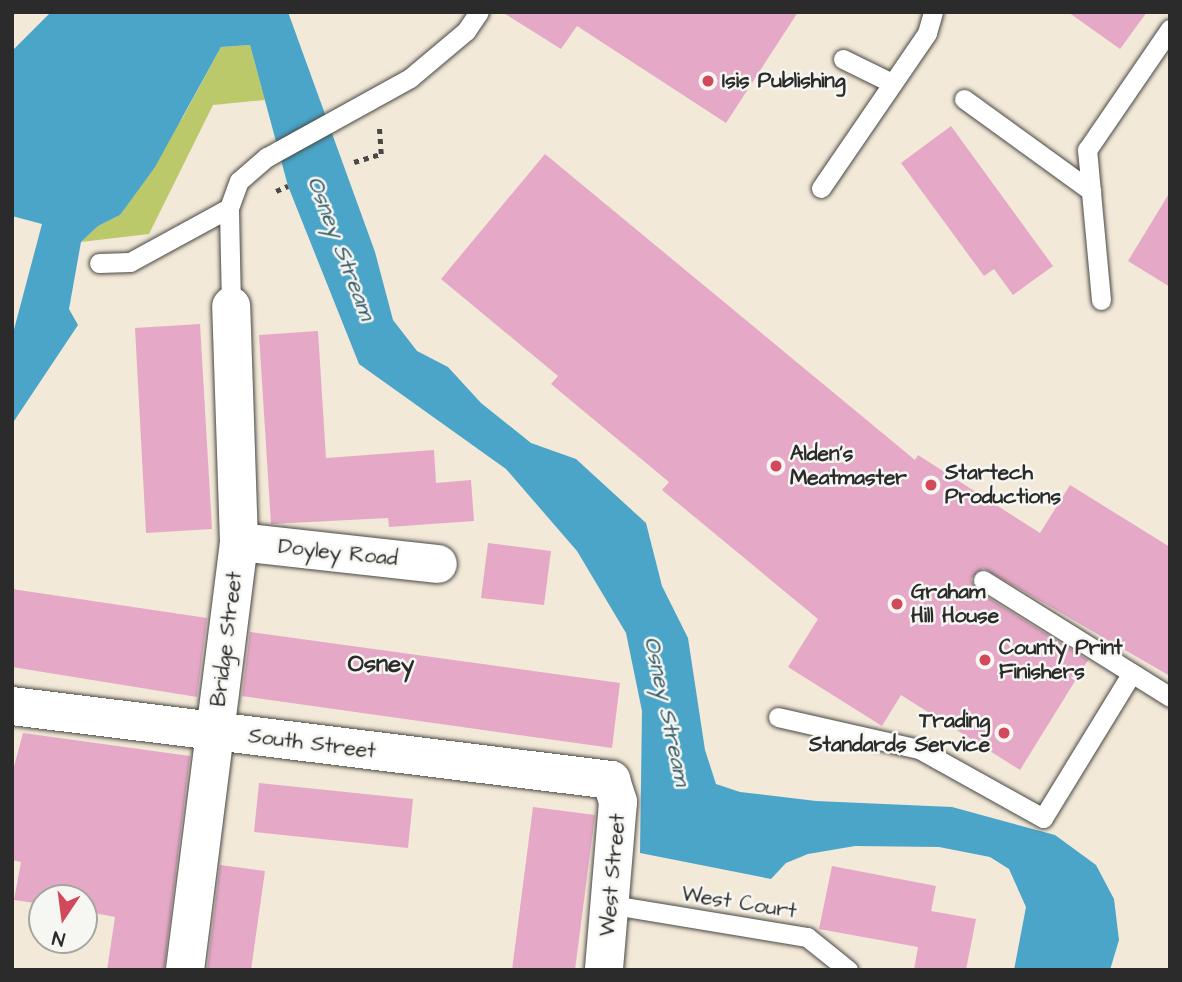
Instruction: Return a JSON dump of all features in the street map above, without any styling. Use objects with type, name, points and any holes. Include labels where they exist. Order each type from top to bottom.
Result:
[{"type":"street","name":"Bridge Street","points":[[185,970],[239,542],[231,306]]},
{"type":"street","name":"Doyley Road","points":[[239,542],[438,564]]},
{"type":"street","name":"South Street","points":[[12,706],[611,780]]},
{"type":"street","name":"West Street","points":[[604,970],[612,905],[618,802],[611,780]]},
{"type":"lane","points":[[231,306],[229,208],[239,181],[267,157],[410,78],[466,31],[479,12]]},
{"type":"lane","points":[[821,188],[927,33],[933,12]]},
{"type":"lane","points":[[1101,300],[1087,150],[1170,29]]},
{"type":"lane","points":[[843,59],[892,83]]},
{"type":"lane","points":[[964,99],[1091,191]]},
{"type":"lane","points":[[99,263],[130,262],[229,208]]},
{"type":"lane","points":[[983,580],[1170,697]]},
{"type":"lane","points":[[778,718],[919,749],[1043,818],[1132,673]]},
{"type":"lane","name":"West Court","points":[[612,905],[807,937],[848,970]]},
{"type":"path","points":[[354,162],[381,154]]},
{"type":"green space","points":[[250,45],[265,100],[213,105],[149,234],[81,242],[98,226],[120,215],[183,117],[221,47]]},
{"type":"water","name":"Osney Stream","points":[[51,12],[288,12],[375,252],[393,320],[417,351],[448,367],[481,403],[531,443],[576,459],[646,523],[662,586],[688,638],[705,750],[716,784],[740,792],[816,801],[952,807],[1055,835],[1096,865],[1114,899],[1119,940],[1110,970],[1014,970],[1026,907],[1009,869],[990,857],[939,847],[855,846],[808,854],[786,863],[771,879],[640,853],[642,711],[626,633],[577,551],[506,469],[359,364],[288,186],[250,45],[221,47],[155,167],[120,215],[98,226],[81,242],[69,309],[78,325],[12,424],[12,337],[42,224],[12,216],[12,51]]},
{"type":"building","name":"Isis Publishing","points":[[502,12],[798,12],[726,123],[577,26],[561,49]]},
{"type":"building","points":[[1068,12],[1147,12],[1120,49]]},
{"type":"building","points":[[951,126],[1053,266],[1013,295],[994,269],[984,276],[901,163]]},
{"type":"building","points":[[545,154],[915,460],[918,455],[1040,533],[1070,485],[1170,547],[1170,676],[983,568],[971,579],[976,590],[1088,660],[1020,770],[901,695],[882,726],[788,667],[818,619],[662,490],[669,482],[551,384],[558,376],[441,279]]},
{"type":"building","points":[[1170,192],[1170,287],[1128,261]]},
{"type":"building","points":[[200,324],[212,529],[146,533],[135,328]]},
{"type":"building","points":[[318,331],[326,458],[434,450],[436,483],[471,480],[474,521],[389,527],[388,518],[271,524],[259,335]]},
{"type":"building","points":[[488,543],[551,551],[544,605],[481,598]]},
{"type":"building","points":[[12,589],[207,618],[197,697],[12,667]]},
{"type":"building","points":[[250,632],[620,683],[612,748],[242,696]]},
{"type":"building","points":[[23,733],[190,756],[164,970],[107,970],[115,917],[98,914],[98,884],[28,884],[28,902],[14,900],[21,862],[12,860],[12,774]]},
{"type":"building","points":[[259,783],[413,799],[408,848],[254,832]]},
{"type":"building","points":[[533,807],[595,815],[575,970],[512,970]]},
{"type":"building","points":[[220,865],[265,871],[251,970],[207,970]]},
{"type":"building","points":[[832,866],[936,886],[931,911],[976,919],[966,970],[914,970],[918,947],[819,929]]},
{"type":"place","name":"Isis Publishing","points":[[708,81]]},
{"type":"place","name":"Alden's Meatmaster","points":[[776,466]]},
{"type":"place","name":"Startech Productions","points":[[931,485]]},
{"type":"place","name":"Graham Hill House","points":[[897,604]]},
{"type":"place","name":"County Print Finishers","points":[[985,660]]},
{"type":"place","name":"Trading Standards Service","points":[[1004,733]]},
{"type":"district","name":"Osney","points":[[381,665]]}]
